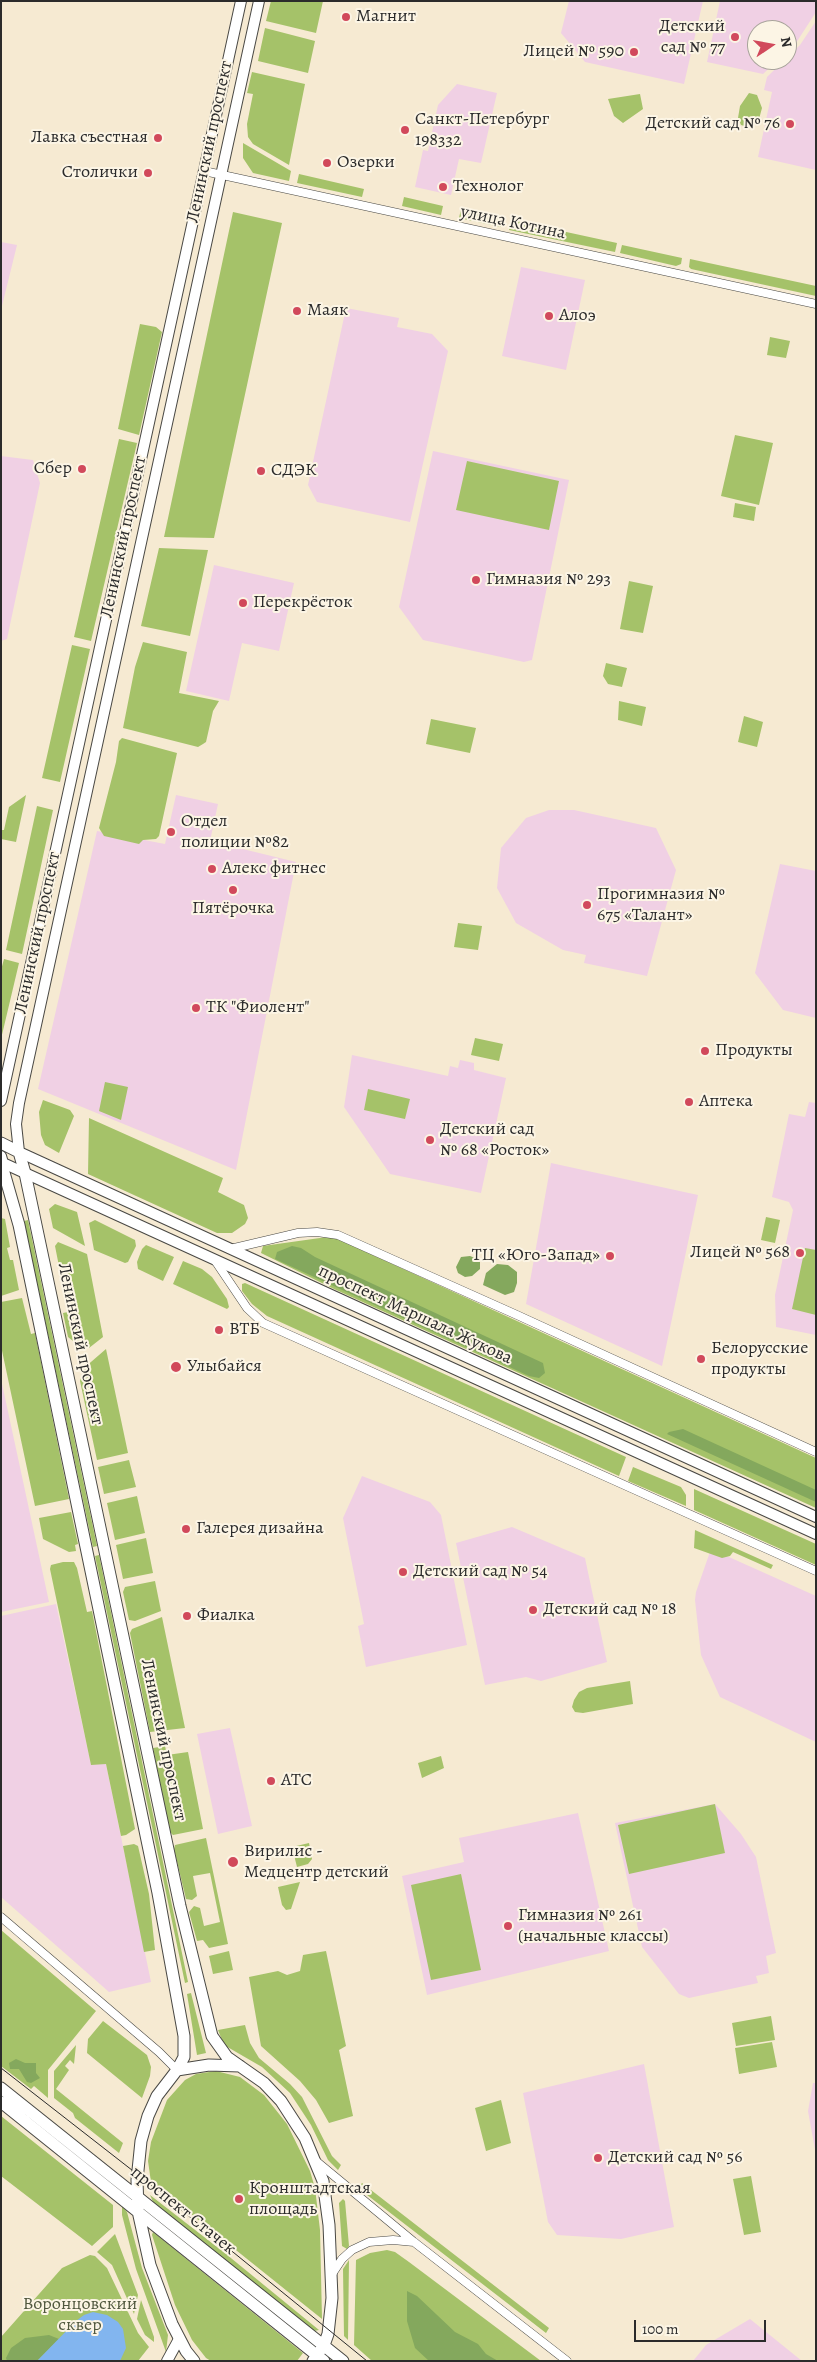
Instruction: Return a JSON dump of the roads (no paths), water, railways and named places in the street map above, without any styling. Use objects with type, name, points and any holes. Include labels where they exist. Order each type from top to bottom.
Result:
[{"type":"main road","name":"Ленинский проспект","points":[[1,1101],[242,1]]},
{"type":"main road","name":"Ленинский проспект","points":[[241,2066],[222,2052],[212,2036],[180,1906],[19,1152],[16,1124],[18,1103],[259,1]]},
{"type":"main road","name":"проспект Маршала Жукова","points":[[1,1143],[230,1250],[816,1517]]},
{"type":"main road","name":"Ленинский проспект","points":[[2,1160],[18,1225],[158,1893],[184,2036],[184,2057],[177,2070]]},
{"type":"main road","name":"проспект Маршала Жукова","points":[[2,1160],[25,1173],[216,1262],[816,1534]]},
{"type":"main road","points":[[194,2361],[179,2339],[150,2265],[138,2211],[138,2160],[148,2116],[165,2083],[177,2070],[209,2065],[241,2066],[264,2083],[281,2101],[316,2161],[327,2201],[332,2274],[331,2318],[320,2356]]},
{"type":"main road","name":"проспект Стачек","points":[[1,2088],[138,2197],[320,2356]]},
{"type":"main road","name":"проспект Стачек","points":[[1,2102],[320,2356],[343,2361]]},
{"type":"main road","points":[[167,2361],[179,2339]]},
{"type":"street","name":"улица Котина","points":[[204,171],[816,304]]},
{"type":"street","points":[[230,1250],[298,1233],[317,1232],[338,1235],[525,1318],[816,1452]]},
{"type":"street","points":[[216,1262],[247,1308],[262,1323],[816,1572]]},
{"type":"street","points":[[1,1917],[159,2052],[177,2070]]},
{"type":"street","points":[[316,2161],[414,2242],[567,2361]]},
{"type":"street","points":[[332,2274],[342,2258],[352,2250],[369,2242],[379,2240],[414,2242]]},
{"type":"water","points":[[93,2312],[107,2315],[118,2322],[123,2329],[126,2348],[120,2361],[37,2361],[76,2321],[84,2315]]},
{"type":"tram line","points":[[1,2068],[137,2174],[367,2361]]},
{"type":"place","name":"Магнит","points":[[346,17]]},
{"type":"place","name":"Детский сад № 77","points":[[735,37]]},
{"type":"place","name":"Лицей № 590","points":[[634,52]]},
{"type":"place","name":"Детский сад № 76","points":[[790,124]]},
{"type":"place","name":"Санкт-Петербург 198332","points":[[405,130]]},
{"type":"place","name":"Лавка съестная","points":[[158,138]]},
{"type":"place","name":"Озерки","points":[[327,163]]},
{"type":"place","name":"Столички","points":[[148,173]]},
{"type":"place","name":"Технолог","points":[[443,187]]},
{"type":"place","name":"Маяк","points":[[297,311]]},
{"type":"place","name":"Алоэ","points":[[549,316]]},
{"type":"place","name":"Сбер","points":[[82,469]]},
{"type":"place","name":"СДЭК","points":[[261,471]]},
{"type":"place","name":"Гимназия № 293","points":[[476,580]]},
{"type":"place","name":"Перекрёсток","points":[[243,603]]},
{"type":"place","name":"Отдел полиции №82","points":[[171,832]]},
{"type":"place","name":"Алекс фитнес","points":[[212,869]]},
{"type":"place","name":"Пятёрочка","points":[[233,890]]},
{"type":"place","name":"Прогимназия № 675 «Талант»","points":[[587,905]]},
{"type":"place","name":"ТК \"Фиолент\"","points":[[196,1008]]},
{"type":"place","name":"Продукты","points":[[705,1051]]},
{"type":"place","name":"Аптека","points":[[689,1102]]},
{"type":"place","name":"Детский сад № 68 «Росток»","points":[[430,1140]]},
{"type":"place","name":"Лицей № 568","points":[[800,1253]]},
{"type":"place","name":"ТЦ «Юго-Запад»","points":[[610,1256]]},
{"type":"place","name":"ВТБ","points":[[219,1330]]},
{"type":"place","name":"Белорусские продукты","points":[[701,1359]]},
{"type":"place","name":"Улыбайся","points":[[176,1367]]},
{"type":"place","name":"Галерея дизайна","points":[[186,1529]]},
{"type":"place","name":"Детский сад № 54","points":[[403,1572]]},
{"type":"place","name":"Детский сад № 18","points":[[533,1610]]},
{"type":"place","name":"Фиалка","points":[[187,1616]]},
{"type":"place","name":"АТС","points":[[271,1781]]},
{"type":"place","name":"Вирилис - Медцентр детский","points":[[233,1862]]},
{"type":"place","name":"Гимназия № 261 (начальные классы)","points":[[508,1926]]},
{"type":"place","name":"Детский сад № 56","points":[[598,2158]]},
{"type":"place","name":"Кронштадтская площадь","points":[[239,2199]]},
{"type":"park label","name":"Воронцовский сквер","points":[[80,2315]]}]
